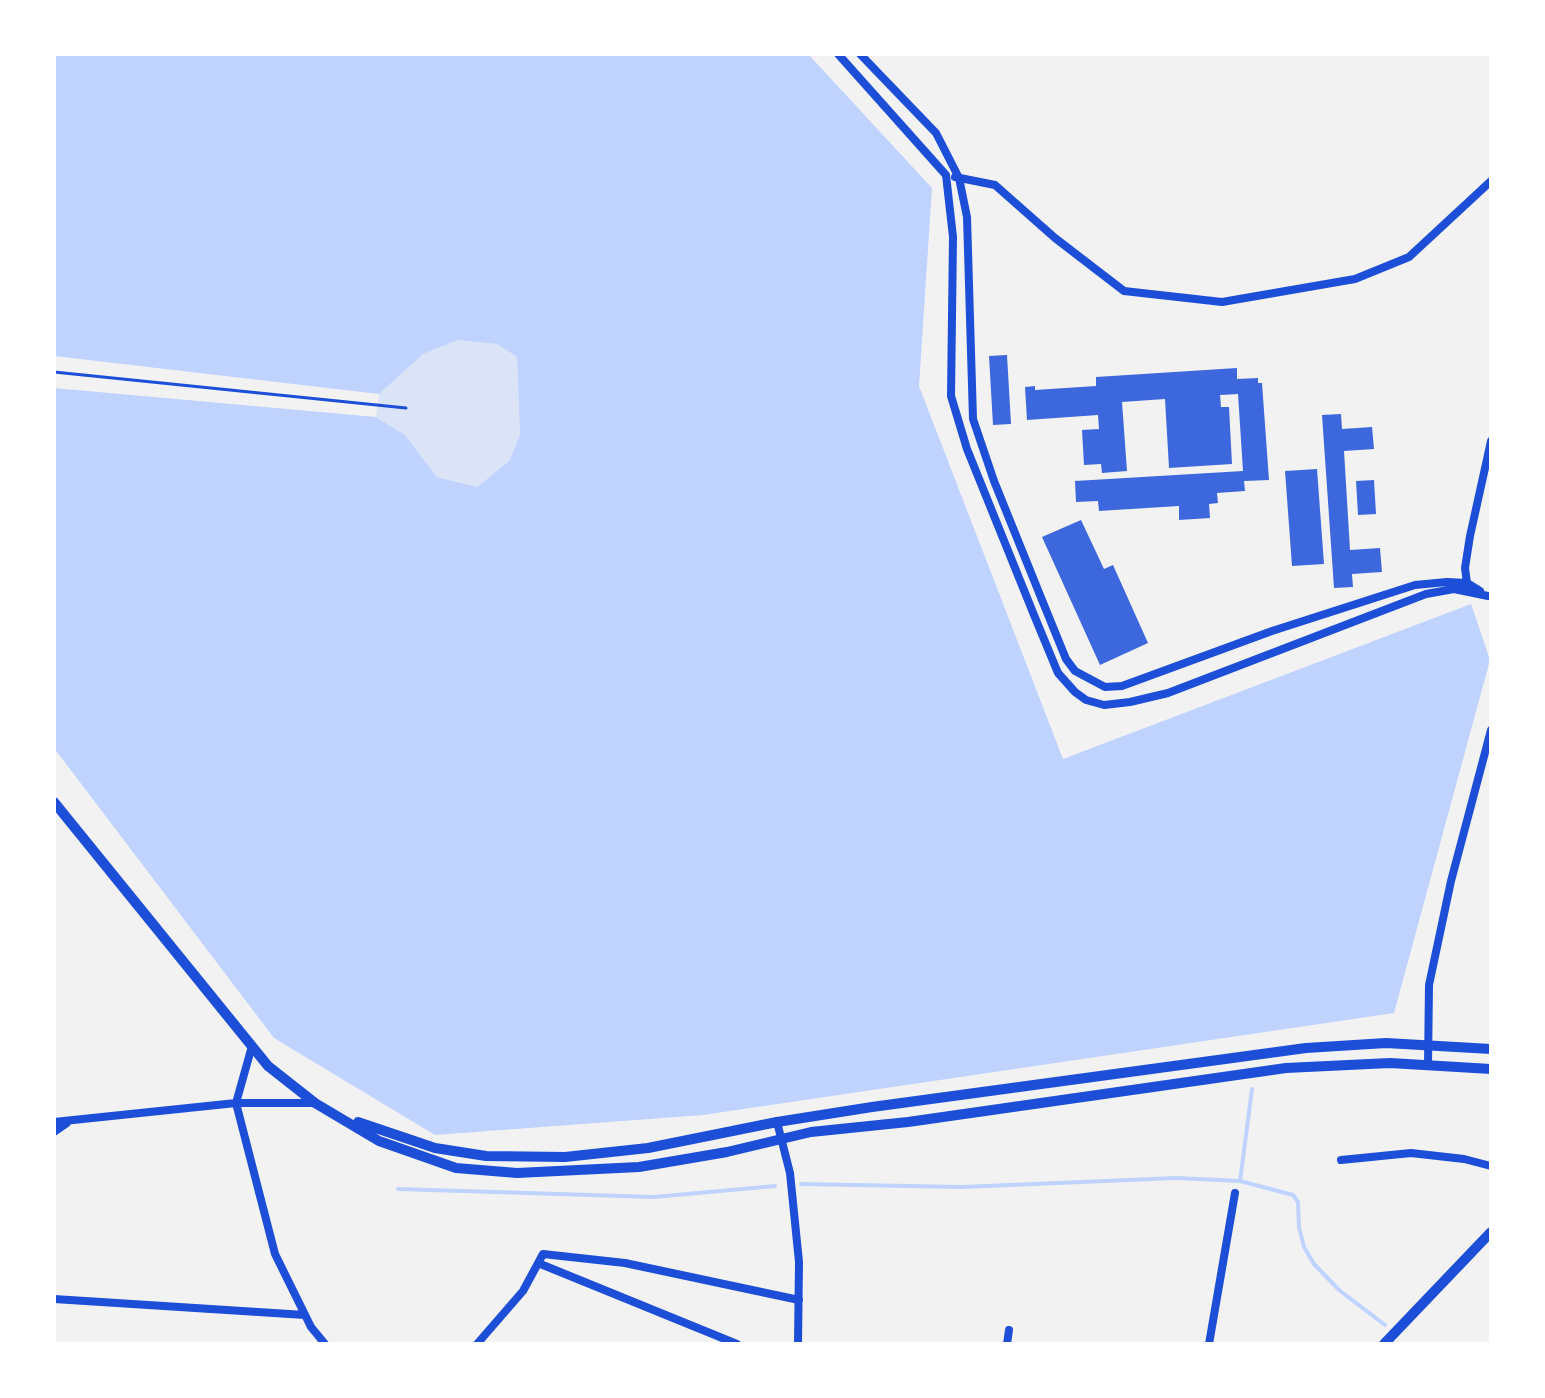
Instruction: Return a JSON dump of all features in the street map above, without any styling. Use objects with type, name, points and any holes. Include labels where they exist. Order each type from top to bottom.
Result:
[{"type":"street","points":[[838,54],[946,175],[995,185],[1055,238],[1124,291],[1222,302],[1355,279],[1409,257],[1491,181]]},
{"type":"street","points":[[860,54],[936,133],[959,178],[967,217],[973,419],[994,481],[1066,659],[1075,671],[1105,687],[1122,686],[1376,595],[1415,585],[1467,583],[1490,598]]},
{"type":"street","points":[[946,175],[953,237],[951,396],[967,449],[1058,673],[1075,692],[1086,700],[1104,705],[1130,702],[1168,693],[1426,594],[1454,589],[1490,598]]},
{"type":"street","points":[[1467,583],[1465,568],[1491,441]]},
{"type":"street","points":[[1428,1064],[1429,985],[1451,881],[1491,730]]},
{"type":"street","points":[[54,802],[268,1066],[315,1103],[379,1141],[456,1168],[517,1173],[639,1167],[727,1152],[781,1138],[1286,1068],[1364,1063],[1491,1069]]},
{"type":"street","points":[[330,1111],[435,1148],[486,1156],[565,1157],[648,1148],[777,1122],[1306,1048],[1386,1043],[1491,1049]]},
{"type":"street","points":[[252,1046],[236,1103],[275,1254],[305,1315],[325,1344]]},
{"type":"street","points":[[54,1122],[236,1103],[315,1103]]},
{"type":"street","points":[[54,1132],[68,1122]]},
{"type":"street","points":[[777,1122],[790,1173],[795,1218],[799,1262],[798,1344]]},
{"type":"street","points":[[1341,1160],[1411,1153],[1464,1159],[1491,1166]]},
{"type":"street","points":[[1209,1344],[1235,1193]]},
{"type":"street","points":[[1384,1344],[1491,1232]]},
{"type":"street","points":[[477,1344],[523,1291],[543,1254],[625,1263],[799,1300]]},
{"type":"street","points":[[538,1263],[737,1344]]},
{"type":"street","points":[[54,1299],[305,1315]]},
{"type":"street","points":[[1007,1344],[1009,1330]]},
{"type":"path","points":[[54,372],[406,408]]},
{"type":"shaded area","points":[[458,340],[497,344],[517,357],[520,435],[509,461],[477,487],[437,477],[405,435],[376,417],[379,394],[402,372],[423,354]]},
{"type":"water","points":[[54,54],[808,54],[932,188],[919,386],[1063,759],[1471,604],[1490,660],[1394,1013],[703,1115],[435,1135],[274,1038],[54,748],[54,388],[376,417],[405,435],[437,477],[477,487],[509,461],[520,435],[517,357],[497,344],[458,340],[423,354],[379,394],[54,356]]},
{"type":"building","points":[[1007,355],[1011,424],[993,425],[989,356]]},
{"type":"building","points":[[1237,368],[1237,379],[1258,378],[1258,383],[1262,383],[1269,480],[1244,481],[1245,491],[1217,493],[1218,503],[1209,504],[1210,518],[1179,520],[1179,506],[1099,511],[1098,501],[1076,502],[1075,481],[1243,471],[1238,394],[1220,395],[1221,407],[1229,407],[1232,464],[1169,468],[1165,399],[1122,402],[1127,471],[1102,473],[1101,464],[1084,465],[1082,430],[1099,429],[1098,415],[1027,420],[1025,387],[1035,386],[1035,390],[1096,386],[1096,377]]},
{"type":"building","points":[[1341,414],[1342,429],[1372,427],[1374,449],[1344,451],[1350,550],[1380,548],[1382,572],[1352,574],[1353,587],[1334,588],[1322,415]]},
{"type":"building","points":[[1317,469],[1324,564],[1292,566],[1285,471]]},
{"type":"building","points":[[1374,480],[1376,514],[1358,515],[1356,481]]},
{"type":"building","points":[[1081,520],[1104,569],[1113,565],[1148,643],[1100,665],[1042,537]]},
{"type":"waterway","points":[[1240,1181],[1252,1089]]},
{"type":"waterway","points":[[801,1184],[962,1187],[1176,1178],[1240,1181],[1293,1195],[1298,1202],[1304,1247],[1314,1264],[1339,1290],[1385,1325]]},
{"type":"waterway","points":[[398,1189],[654,1197],[775,1186]]}]
